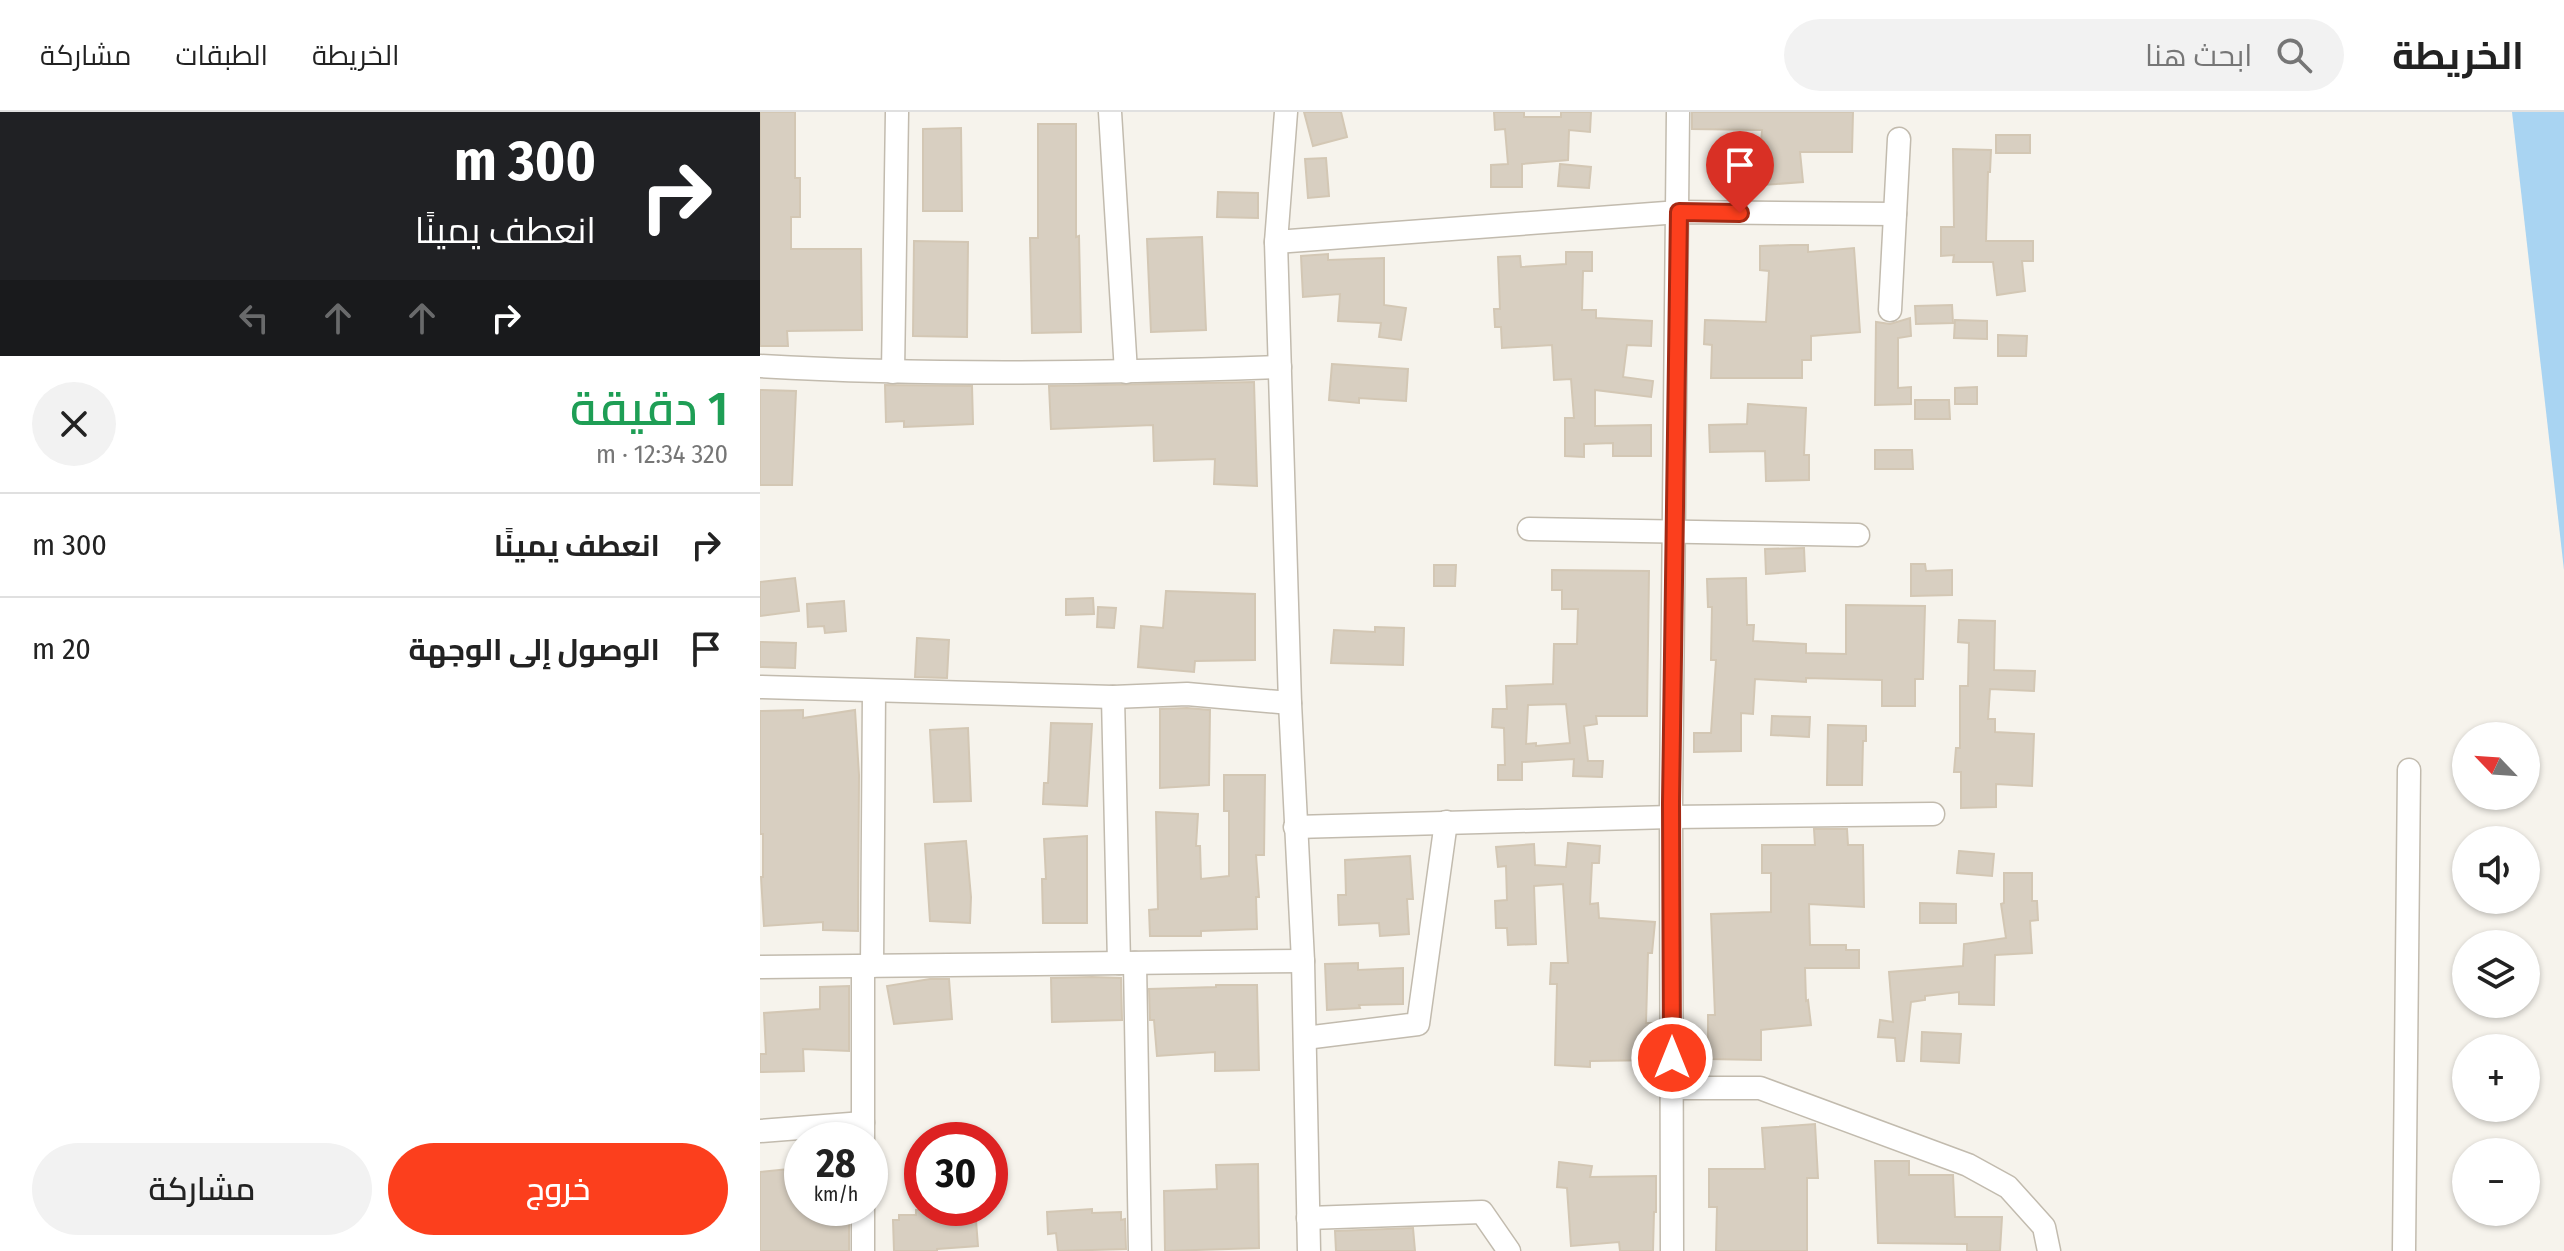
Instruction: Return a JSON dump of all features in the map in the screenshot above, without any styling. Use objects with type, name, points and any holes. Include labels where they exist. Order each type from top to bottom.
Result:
[{"type":"street","points":[[893,372],[897,112]]},
{"type":"street","points":[[1110,112],[1126,372]]},
{"type":"street","points":[[1286,112],[1276,242],[1290,703],[1303,961],[1309,1251]]},
{"type":"street","points":[[1672,1251],[1671,817],[1678,112]]},
{"type":"street","points":[[1890,310],[1899,139]]},
{"type":"street","points":[[1276,242],[1679,212],[1895,214]]},
{"type":"street","points":[[760,366],[893,372],[1126,372],[1280,367]]},
{"type":"street","points":[[1529,529],[1858,535]]},
{"type":"street","points":[[760,687],[1113,697],[1187,694],[1290,703]]},
{"type":"street","points":[[863,1122],[874,691]]},
{"type":"street","points":[[1113,697],[1140,1251]]},
{"type":"street","points":[[2404,1251],[2409,770]]},
{"type":"street","points":[[1295,827],[1933,814]]},
{"type":"street","points":[[1305,1038],[1418,1024],[1446,822]]},
{"type":"street","points":[[760,967],[1303,961]]},
{"type":"street","points":[[1672,1088],[1760,1088],[1968,1165],[2008,1187],[2044,1227],[2049,1251]]},
{"type":"street","points":[[760,1131],[784,1131]]},
{"type":"street","points":[[1308,1218],[1482,1212],[1509,1251]]},
{"type":"street","points":[[863,1226],[863,1251]]},
{"type":"water","points":[[2512,112],[2564,112],[2564,570]]},
{"type":"building","points":[[760,112],[795,112],[795,178],[800,178],[800,217],[791,217],[791,249],[861,249],[862,330],[787,331],[788,346],[760,346]]},
{"type":"building","points":[[1304,112],[1341,112],[1347,137],[1313,146]]},
{"type":"building","points":[[1494,112],[1524,112],[1524,117],[1561,117],[1561,112],[1591,112],[1590,132],[1569,130],[1568,160],[1522,164],[1522,187],[1491,187],[1491,165],[1508,164],[1505,129],[1495,130]]},
{"type":"building","points":[[1692,112],[1853,112],[1852,152],[1800,152],[1803,182],[1763,185],[1760,155],[1762,130],[1692,129]]},
{"type":"building","points":[[1038,124],[1076,124],[1076,237],[1079,236],[1081,332],[1032,333],[1030,238],[1038,238]]},
{"type":"building","points":[[961,128],[962,211],[923,211],[923,129]]},
{"type":"building","points":[[1996,135],[2030,135],[2030,153],[1996,153]]},
{"type":"building","points":[[1953,149],[1991,150],[1986,241],[2033,241],[2033,261],[2022,261],[2025,291],[1997,295],[1993,262],[1953,262],[1954,255],[1941,256],[1941,227],[1954,227]]},
{"type":"building","points":[[1326,158],[1329,196],[1308,198],[1305,159]]},
{"type":"building","points":[[1560,164],[1591,167],[1589,188],[1558,186]]},
{"type":"building","points":[[1218,192],[1258,193],[1258,218],[1217,217]]},
{"type":"building","points":[[1202,237],[1206,330],[1151,332],[1147,239]]},
{"type":"building","points":[[914,241],[968,242],[967,337],[913,336]]},
{"type":"building","points":[[1808,245],[1808,252],[1854,248],[1860,332],[1811,336],[1811,360],[1802,360],[1802,378],[1711,378],[1712,345],[1704,344],[1705,320],[1766,322],[1769,271],[1760,270],[1760,246]]},
{"type":"building","points":[[1566,252],[1592,252],[1592,271],[1583,271],[1582,310],[1596,310],[1596,318],[1652,321],[1651,346],[1627,345],[1623,377],[1653,381],[1651,397],[1595,390],[1595,426],[1651,425],[1651,456],[1613,456],[1613,443],[1584,444],[1584,457],[1565,456],[1565,418],[1574,418],[1571,379],[1554,380],[1552,345],[1502,348],[1501,327],[1495,327],[1494,309],[1500,309],[1498,257],[1520,256],[1521,267],[1566,264]]},
{"type":"building","points":[[1328,254],[1328,260],[1384,258],[1384,305],[1406,308],[1401,340],[1379,337],[1381,323],[1338,321],[1340,294],[1303,297],[1301,256]]},
{"type":"building","points":[[1952,305],[1953,323],[1916,324],[1915,306]]},
{"type":"building","points":[[1910,318],[1911,336],[1898,338],[1898,388],[1911,387],[1911,404],[1875,405],[1876,322],[1890,324]]},
{"type":"building","points":[[1955,320],[1987,321],[1987,339],[1954,338]]},
{"type":"building","points":[[1998,335],[2027,336],[2026,356],[1998,356]]},
{"type":"building","points":[[1332,364],[1408,369],[1406,401],[1359,398],[1359,403],[1329,400]]},
{"type":"building","points":[[1254,382],[1257,486],[1214,484],[1215,459],[1154,461],[1153,425],[1051,429],[1049,386]]},
{"type":"building","points":[[885,385],[972,386],[973,424],[904,427],[904,421],[886,422]]},
{"type":"building","points":[[1977,387],[1977,404],[1955,404],[1955,388]]},
{"type":"building","points":[[760,390],[796,391],[792,485],[760,485]]},
{"type":"building","points":[[1915,400],[1949,400],[1950,419],[1915,419]]},
{"type":"building","points":[[1748,404],[1806,408],[1804,455],[1809,455],[1809,480],[1766,481],[1765,451],[1710,452],[1709,425],[1747,424]]},
{"type":"building","points":[[1875,450],[1912,450],[1913,469],[1875,469]]},
{"type":"building","points":[[1804,548],[1805,571],[1766,574],[1765,549]]},
{"type":"building","points":[[1911,564],[1925,564],[1926,571],[1952,570],[1952,595],[1911,596]]},
{"type":"building","points":[[1434,565],[1456,565],[1455,586],[1434,586]]},
{"type":"building","points":[[1552,570],[1649,571],[1647,716],[1596,716],[1597,724],[1584,726],[1588,761],[1603,761],[1602,777],[1573,776],[1574,759],[1522,762],[1522,780],[1498,780],[1498,765],[1505,765],[1504,728],[1492,727],[1493,709],[1507,709],[1506,686],[1553,684],[1554,644],[1577,644],[1578,609],[1562,609],[1562,590],[1552,590]],"holes":[[[1566,704],[1570,743],[1526,744],[1528,705]]]},
{"type":"building","points":[[795,578],[799,611],[760,616],[760,582]]},
{"type":"building","points":[[1746,578],[1747,625],[1754,625],[1753,641],[1806,644],[1806,653],[1846,654],[1846,605],[1925,606],[1923,679],[1915,679],[1915,706],[1882,706],[1882,680],[1806,678],[1806,682],[1755,679],[1753,714],[1741,713],[1741,751],[1694,752],[1694,733],[1711,733],[1716,660],[1711,660],[1712,607],[1708,607],[1707,579]]},
{"type":"building","points":[[1166,591],[1255,594],[1255,660],[1195,661],[1194,672],[1138,667],[1141,626],[1163,628]]},
{"type":"building","points":[[1093,598],[1094,614],[1066,615],[1066,599]]},
{"type":"building","points":[[844,601],[846,631],[825,633],[824,626],[808,627],[807,604]]},
{"type":"building","points":[[1098,607],[1116,608],[1114,628],[1097,627]]},
{"type":"building","points":[[1959,620],[1995,621],[1994,670],[2035,671],[2034,691],[1990,689],[1988,719],[1995,719],[1995,732],[2034,734],[2032,786],[1996,784],[1996,807],[1961,808],[1961,772],[1954,772],[1956,748],[1960,748],[1960,686],[1968,686],[1969,643],[1958,642]]},
{"type":"building","points":[[1375,627],[1404,628],[1403,665],[1331,663],[1334,630],[1375,632]]},
{"type":"building","points":[[917,638],[949,640],[947,678],[915,677]]},
{"type":"building","points":[[760,642],[796,643],[795,668],[760,667]]},
{"type":"building","points":[[1160,709],[1210,710],[1209,785],[1160,788]]},
{"type":"building","points":[[803,710],[803,718],[855,710],[859,775],[858,931],[823,930],[823,922],[764,926],[760,711]]},
{"type":"building","points":[[1772,716],[1810,717],[1809,737],[1771,735]]},
{"type":"building","points":[[1051,723],[1092,724],[1087,806],[1043,804],[1044,783],[1048,783]]},
{"type":"building","points":[[1828,725],[1866,726],[1862,785],[1827,785]]},
{"type":"building","points":[[968,728],[971,801],[934,802],[930,730]]},
{"type":"building","points":[[1224,775],[1265,775],[1264,855],[1256,855],[1259,897],[1256,897],[1257,929],[1201,931],[1201,936],[1150,936],[1149,910],[1158,909],[1156,812],[1198,814],[1196,846],[1200,846],[1201,879],[1229,876],[1229,811],[1224,811]]},
{"type":"building","points":[[1814,829],[1847,829],[1848,845],[1863,845],[1864,907],[1809,904],[1810,945],[1846,945],[1846,950],[1859,950],[1859,968],[1805,968],[1806,1001],[1811,1025],[1761,1030],[1761,1060],[1708,1059],[1708,1015],[1715,1015],[1711,914],[1771,912],[1771,873],[1762,873],[1762,845],[1815,845]]},
{"type":"building","points":[[1087,836],[1087,923],[1043,923],[1042,879],[1046,879],[1044,839]]},
{"type":"building","points":[[966,841],[970,923],[930,921],[925,844]]},
{"type":"building","points":[[1568,843],[1600,846],[1599,863],[1592,863],[1590,904],[1598,903],[1599,918],[1655,922],[1652,953],[1648,953],[1646,1023],[1658,1023],[1658,1060],[1590,1061],[1590,1067],[1555,1065],[1557,984],[1550,984],[1551,963],[1568,963],[1563,884],[1534,886],[1536,944],[1508,945],[1507,928],[1496,928],[1495,901],[1507,900],[1506,866],[1498,867],[1496,847],[1534,844],[1535,865],[1566,867]]},
{"type":"building","points":[[1959,851],[1994,854],[1992,876],[1957,873]]},
{"type":"building","points":[[1410,856],[1413,899],[1407,899],[1409,934],[1380,936],[1379,923],[1339,925],[1338,895],[1346,895],[1345,860]]},
{"type":"building","points":[[2004,873],[2032,873],[2032,901],[2037,901],[2038,920],[2030,921],[2032,953],[1995,955],[1994,1005],[1959,1004],[1959,992],[1925,996],[1925,1000],[1911,1002],[1904,1061],[1897,1061],[1895,1038],[1878,1037],[1880,1020],[1893,1022],[1889,972],[1963,966],[1964,944],[2006,938],[2001,904],[2004,903]]},
{"type":"building","points":[[1920,903],[1956,904],[1956,923],[1920,923]]},
{"type":"building","points":[[1358,963],[1358,970],[1403,968],[1403,1004],[1359,1005],[1360,1008],[1327,1010],[1325,964]]},
{"type":"building","points":[[1051,978],[1121,978],[1122,1020],[1052,1022]]},
{"type":"building","points":[[949,979],[952,1019],[894,1024],[887,986]]},
{"type":"building","points":[[1257,985],[1259,1070],[1215,1071],[1215,1052],[1157,1056],[1154,1020],[1150,1020],[1149,989]]},
{"type":"building","points":[[849,986],[849,1051],[803,1049],[804,1071],[760,1072],[760,1054],[766,1054],[764,1013],[820,1009],[820,987]]},
{"type":"building","points":[[1922,1032],[1961,1034],[1959,1063],[1921,1061]]},
{"type":"building","points":[[1815,1124],[1818,1178],[1807,1178],[1807,1251],[1716,1251],[1717,1207],[1709,1207],[1709,1169],[1765,1169],[1762,1128]]},
{"type":"building","points":[[1875,1161],[1909,1161],[1909,1175],[1953,1175],[1955,1217],[2002,1217],[2000,1251],[1967,1251],[1967,1244],[1878,1243]]},
{"type":"building","points":[[1559,1162],[1592,1166],[1590,1177],[1656,1176],[1653,1251],[1620,1251],[1619,1242],[1571,1246],[1567,1188],[1557,1187]]},
{"type":"building","points":[[1258,1164],[1259,1248],[1165,1251],[1164,1191],[1217,1189],[1216,1165]]},
{"type":"building","points":[[784,1169],[784,1226],[849,1226],[849,1251],[760,1251],[760,1172]]},
{"type":"building","points":[[1092,1209],[1092,1213],[1121,1212],[1121,1220],[1125,1219],[1126,1249],[1058,1251],[1056,1233],[1048,1234],[1047,1212]]},
{"type":"building","points":[[899,1215],[904,1215],[904,1226],[976,1226],[978,1246],[937,1251],[894,1251],[893,1220],[899,1220]]},
{"type":"building","points":[[1413,1228],[1415,1251],[1336,1251],[1335,1231]]},
{"type":"route","points":[[1672,1058],[1671,803],[1679,212],[1740,213]]}]
